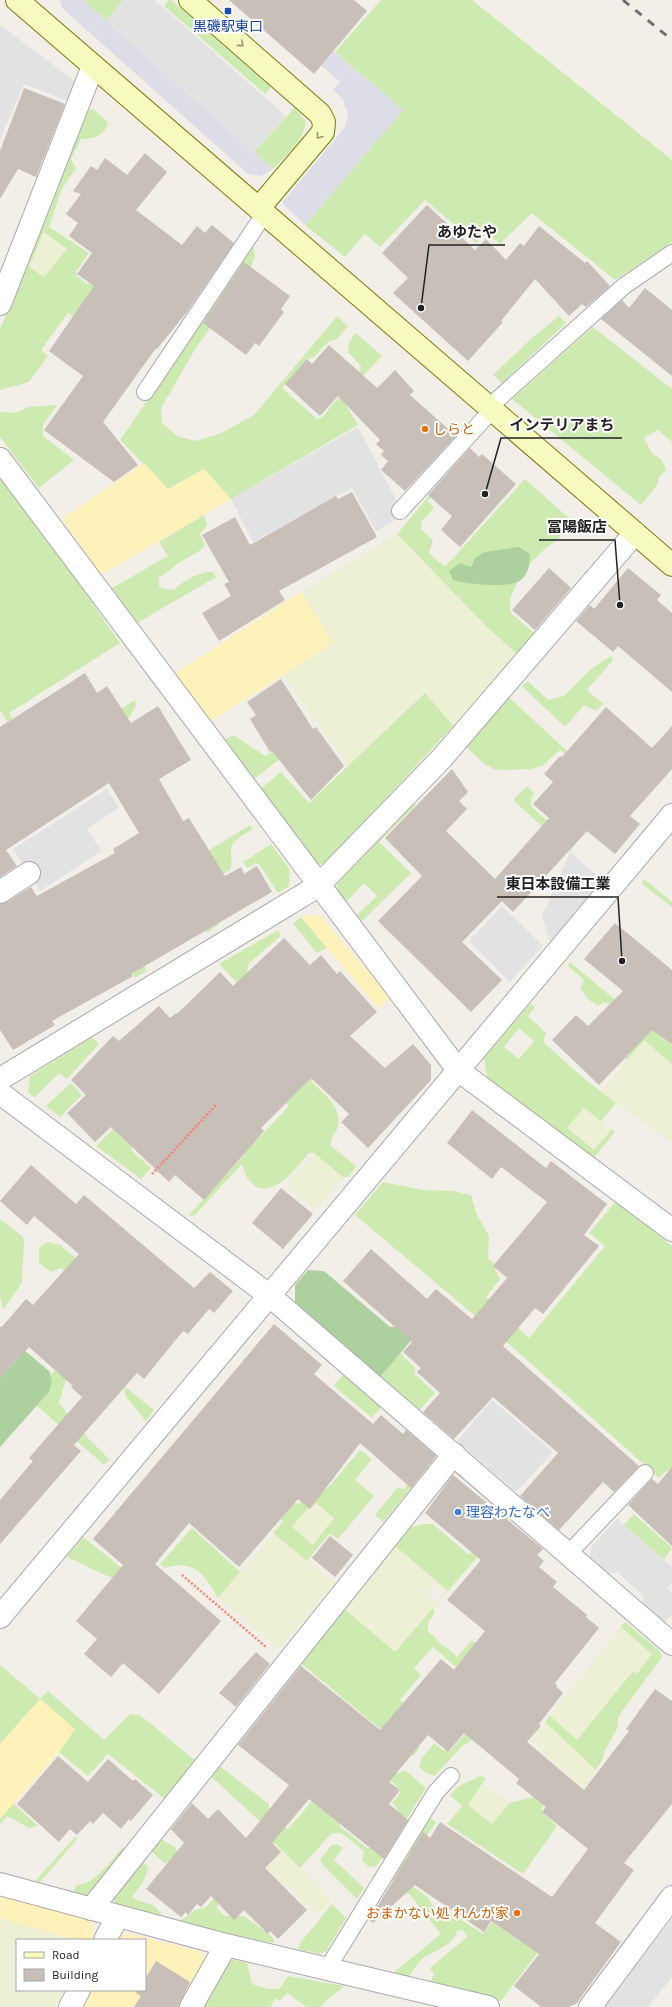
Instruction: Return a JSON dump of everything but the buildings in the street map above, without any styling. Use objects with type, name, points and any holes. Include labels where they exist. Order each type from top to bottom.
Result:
[{"type":"street","points":[[190,0],[320,114],[324,122],[323,132],[262,211]]},
{"type":"street","points":[[24,2],[93,66],[672,565]]},
{"type":"street","points":[[0,304],[7,264],[93,66]]},
{"type":"street","points":[[0,459],[318,886],[458,1070],[672,1230]]},
{"type":"street","points":[[0,1079],[318,886],[442,758],[635,533]]},
{"type":"street","points":[[0,1617],[672,815]]},
{"type":"street","points":[[0,892],[29,873]]},
{"type":"street","points":[[0,1093],[270,1296],[672,1644]]},
{"type":"street","points":[[91,1909],[454,1454]]},
{"type":"street","points":[[0,1884],[226,1945],[327,1969],[439,2002],[488,2007]]},
{"type":"street","points":[[590,2007],[672,1897]]},
{"type":"street","points":[[106,1939],[118,1916]]},
{"type":"street","points":[[191,2007],[226,1945]]},
{"type":"street","points":[[70,2007],[78,1991]]},
{"type":"lane","points":[[144,392],[262,211]]},
{"type":"lane","points":[[400,511],[490,409],[624,286],[672,253]]},
{"type":"lane","points":[[568,1554],[646,1473]]},
{"type":"lane","points":[[327,1969],[436,1792],[451,1776]]},
{"type":"path","points":[[134,1193],[217,1104]]},
{"type":"path","points":[[182,1575],[286,1665]]},
{"type":"green space","points":[[83,0],[124,0],[106,20]]},
{"type":"green space","points":[[169,0],[171,0],[271,87],[265,94],[164,6]]},
{"type":"green space","points":[[381,0],[472,0],[672,160],[672,242],[615,280],[532,213],[500,244],[487,233],[476,243],[425,200],[380,247],[365,234],[345,257],[305,225],[403,110],[335,52]]},
{"type":"green space","points":[[294,108],[306,121],[305,128],[294,147],[273,169],[254,152]]},
{"type":"green space","points":[[93,109],[108,122],[104,131],[98,136],[81,139],[71,159],[76,168],[61,191],[49,227],[89,253],[76,272],[77,276],[88,285],[96,274],[111,285],[79,320],[68,313],[41,350],[48,356],[29,382],[0,390],[0,329],[25,269],[83,112]],"holes":[[[44,232],[67,249],[44,277],[29,267]]]},
{"type":"green space","points":[[44,232],[67,249],[45,278],[29,267]]},
{"type":"green space","points":[[253,246],[255,256],[249,272],[194,351],[161,408],[162,423],[177,436],[195,441],[221,433],[254,415],[337,316],[348,326],[337,339],[328,342],[314,357],[307,359],[282,388],[317,419],[322,417],[359,374],[361,366],[348,352],[349,342],[356,333],[382,356],[342,398],[358,425],[231,499],[204,469],[168,489],[120,440]]},
{"type":"green space","points":[[559,316],[566,323],[502,383],[493,375],[532,338]]},
{"type":"green space","points":[[593,327],[672,389],[672,442],[658,430],[644,438],[652,453],[662,460],[666,470],[659,477],[657,485],[641,505],[512,399]]},
{"type":"green space","points":[[57,405],[43,425],[43,436],[74,460],[39,488],[0,437],[0,412],[16,413],[28,407]]},
{"type":"green space","points":[[452,468],[455,470],[428,501],[434,508],[422,521],[421,529],[433,540],[429,553],[445,567],[525,479],[570,519],[560,538],[547,547],[522,571],[510,599],[511,613],[536,635],[518,655],[488,628],[397,534]]},
{"type":"green space","points":[[0,471],[120,643],[9,713],[40,760],[135,700],[136,706],[127,720],[0,800],[0,761],[21,745],[0,710]]},
{"type":"green space","points":[[204,515],[207,525],[200,534],[205,545],[201,550],[180,562],[159,578],[159,586],[164,589],[174,590],[187,580],[207,572],[213,572],[216,577],[137,623],[112,588],[168,556],[159,542]]},
{"type":"green space","points":[[397,534],[488,628],[518,655],[453,726],[424,693],[348,766],[283,675],[333,643],[301,592]]},
{"type":"green space","points":[[519,547],[530,554],[530,561],[526,574],[521,580],[515,583],[488,585],[459,582],[453,580],[449,571],[460,563],[471,567],[475,558],[485,552]]},
{"type":"green space","points":[[611,656],[613,660],[587,690],[603,704],[596,711],[584,705],[565,727],[522,686],[528,681],[548,700],[564,696],[591,669]]},
{"type":"green space","points":[[425,693],[453,726],[326,863],[314,865],[258,791],[281,772],[309,803]]},
{"type":"green space","points":[[510,698],[607,788],[570,852],[513,800],[527,786],[534,793],[531,799],[531,806],[558,831],[573,762],[560,750],[542,766],[530,769],[495,770],[483,763],[465,746]]},
{"type":"green space","points":[[234,735],[265,756],[288,744],[291,750],[253,780],[222,741]]},
{"type":"green space","points":[[412,801],[416,805],[379,842],[411,873],[362,921],[357,915],[377,896],[364,883],[345,903],[336,891],[338,879]]},
{"type":"green space","points":[[250,825],[253,829],[233,844],[230,870],[205,884],[203,894],[219,924],[207,933],[184,893],[144,963],[146,971],[135,978],[102,916]]},
{"type":"green space","points":[[271,844],[290,870],[289,886],[278,893],[259,864],[256,863],[247,868],[243,862]]},
{"type":"green space","points":[[644,879],[672,902],[672,907],[642,884]]},
{"type":"green space","points":[[301,917],[327,948],[317,953],[293,924]]},
{"type":"green space","points":[[278,930],[281,936],[249,963],[247,971],[272,996],[260,1007],[219,964]]},
{"type":"green space","points":[[570,962],[640,1021],[672,1045],[672,1064],[644,1040],[627,1060],[616,1046],[612,1004],[603,1002],[598,1006],[589,1000],[580,988],[584,980],[568,966]]},
{"type":"green space","points":[[530,1004],[535,1007],[528,1016],[546,1033],[543,1042],[587,1081],[616,1103],[601,1121],[584,1108],[567,1128],[594,1150],[612,1129],[615,1132],[594,1158],[488,1082],[484,1058]],"holes":[[[519,1028],[534,1041],[519,1059],[504,1047]]]},
{"type":"green space","points":[[92,1037],[99,1044],[67,1079],[59,1073],[34,1098],[28,1092],[30,1076]]},
{"type":"green space","points":[[644,1040],[672,1064],[672,1143],[601,1092]]},
{"type":"green space","points":[[334,1055],[311,1082],[326,1095],[337,1112],[338,1126],[333,1136],[331,1146],[356,1166],[349,1177],[343,1177],[314,1153],[309,1153],[282,1182],[273,1187],[265,1188],[256,1186],[248,1179],[242,1164],[194,1216],[189,1215],[245,1154],[211,1125],[233,1123],[254,1143],[289,1106],[264,1081]]},
{"type":"green space","points":[[71,1083],[82,1095],[60,1117],[46,1106]]},
{"type":"green space","points":[[584,1108],[612,1129],[594,1150],[566,1128]]},
{"type":"green space","points":[[116,1126],[132,1146],[131,1150],[151,1168],[141,1179],[96,1146]]},
{"type":"green space","points":[[314,1153],[343,1177],[315,1210],[286,1186]]},
{"type":"green space","points":[[383,1182],[424,1190],[453,1191],[471,1195],[477,1215],[489,1236],[488,1258],[492,1262],[500,1279],[486,1297],[529,1338],[605,1246],[589,1233],[616,1201],[672,1246],[672,1471],[669,1469],[659,1478],[518,1352],[355,1215]]},
{"type":"green space","points":[[0,1219],[23,1237],[24,1243],[22,1283],[3,1310],[0,1295]]},
{"type":"green space","points":[[48,1242],[60,1245],[120,1295],[109,1307],[61,1268],[51,1272],[39,1263],[39,1248]]},
{"type":"green space","points":[[308,1270],[324,1271],[390,1327],[402,1325],[436,1311],[380,1377],[295,1302],[295,1285]]},
{"type":"green space","points":[[0,1326],[10,1338],[49,1371],[52,1381],[49,1392],[0,1447],[0,1378],[19,1358],[0,1339]]},
{"type":"green space","points":[[75,1348],[59,1403],[80,1430],[109,1459],[104,1465],[37,1406],[50,1389],[50,1376]]},
{"type":"green space","points":[[400,1353],[415,1368],[415,1374],[435,1393],[420,1410],[380,1377]]},
{"type":"green space","points":[[343,1375],[381,1407],[372,1418],[334,1386]]},
{"type":"green space","points":[[124,1386],[154,1410],[146,1421],[126,1397]]},
{"type":"green space","points":[[360,1450],[372,1459],[355,1480],[374,1496],[338,1539],[330,1533],[307,1561],[273,1533],[283,1522],[270,1511],[274,1487],[298,1505],[317,1483],[326,1490]],"holes":[[[314,1501],[334,1518],[313,1545],[292,1527]]]},
{"type":"green space","points":[[428,1460],[432,1462],[383,1522],[375,1515],[397,1488],[404,1489]]},
{"type":"green space","points":[[314,1501],[334,1518],[313,1545],[292,1528]]},
{"type":"green space","points":[[634,1514],[672,1548],[664,1560],[624,1525]]},
{"type":"green space","points":[[504,1515],[510,1519],[448,1591],[392,1543],[404,1529],[424,1524],[433,1524],[469,1555]]},
{"type":"green space","points":[[192,1528],[240,1572],[218,1598],[203,1576],[192,1567],[184,1565],[165,1568],[160,1564]]},
{"type":"green space","points":[[273,1533],[334,1583],[279,1649],[218,1598]]},
{"type":"green space","points":[[83,1537],[142,1584],[137,1590],[67,1557]]},
{"type":"green space","points":[[392,1543],[448,1591],[395,1652],[341,1606]],"holes":[[[434,1584],[444,1592],[434,1602],[425,1594]]]},
{"type":"green space","points":[[341,1606],[395,1652],[433,1608],[435,1612],[428,1623],[428,1632],[442,1645],[457,1657],[472,1640],[479,1646],[488,1695],[433,1647],[414,1668],[421,1675],[400,1700],[419,1718],[419,1749],[413,1756],[297,1660]]},
{"type":"green space","points":[[625,1622],[660,1651],[662,1657],[618,1717],[618,1727],[604,1752],[603,1759],[596,1770],[545,1722],[550,1716],[577,1740],[633,1671],[637,1674],[652,1654],[621,1627]]},
{"type":"green space","points":[[621,1627],[652,1654],[637,1674],[632,1671],[576,1741],[550,1716]]},
{"type":"green space","points":[[0,1665],[40,1699],[0,1744]]},
{"type":"green space","points":[[48,1691],[104,1740],[130,1714],[140,1715],[196,1761],[165,1799],[108,1754],[88,1776],[59,1752],[74,1729],[40,1699]]},
{"type":"green space","points":[[493,1700],[475,1738],[461,1747],[435,1776],[426,1773],[419,1766],[423,1757],[434,1743],[444,1751],[451,1750]]},
{"type":"green space","points":[[545,1722],[596,1770],[570,1807],[554,1793],[569,1774],[530,1741]]},
{"type":"green space","points":[[349,1758],[338,1819],[340,1827],[367,1848],[373,1847],[397,1815],[397,1808],[392,1803],[401,1792],[398,1787],[389,1780],[395,1772],[399,1773],[405,1770],[426,1788],[376,1867],[368,1866],[362,1861],[364,1851],[341,1833],[332,1833],[300,1868],[275,1843],[221,1896],[217,1908],[225,1916],[244,1916],[271,1936],[275,1941],[272,1943],[179,1922],[195,1910],[206,1907],[214,1898],[174,1860],[164,1863],[150,1850],[161,1839],[175,1847],[181,1856],[276,1836],[209,1775],[218,1765],[269,1804],[269,1817],[288,1829]]},
{"type":"green space","points":[[480,1776],[486,1778],[468,1805],[492,1824],[509,1803],[535,1797],[543,1803],[542,1812],[557,1826],[523,1874],[447,1824],[462,1806],[450,1795],[459,1786]]},
{"type":"green space","points":[[484,1784],[509,1803],[492,1824],[468,1805]]},
{"type":"green space","points":[[13,1803],[38,1826],[29,1828],[7,1816],[0,1824],[0,1819]]},
{"type":"green space","points":[[430,1818],[436,1822],[400,1876],[427,1897],[444,1922],[454,1915],[483,1934],[492,1922],[530,1948],[569,1911],[501,2001],[431,1981],[434,1974],[430,1968],[467,1937],[462,1929],[457,1931],[455,1937],[447,1945],[421,1960],[408,1978],[392,1974],[441,1934],[410,1895],[392,1880]]},
{"type":"green space","points":[[75,1837],[78,1838],[40,1882],[35,1881]]},
{"type":"green space","points":[[275,1843],[332,1901],[317,1916],[287,1886],[279,1892],[252,1865]]},
{"type":"green space","points":[[337,1844],[343,1848],[334,1860],[364,1888],[357,1899],[322,1864],[320,1859],[332,1845]]},
{"type":"green space","points":[[123,1847],[128,1850],[88,1896],[73,1892],[77,1885],[84,1884],[97,1876]]},
{"type":"green space","points":[[142,1861],[148,1867],[147,1871],[144,1879],[132,1898],[155,1906],[163,1916],[115,1905],[113,1897]]},
{"type":"green space","points":[[332,1904],[346,1918],[326,1951],[320,1954],[297,1949],[301,1942]]},
{"type":"green space","points":[[0,1918],[72,1939],[16,1939],[16,1991],[64,1991],[56,2007],[0,2007]]},
{"type":"green space","points":[[233,1960],[247,1963],[252,1984],[268,1989],[279,1989],[288,1976],[344,1986],[321,2007],[308,2007],[315,1995],[307,2007],[287,1993],[280,2001],[276,1998],[270,2007],[199,2007],[222,1966]]},
{"type":"sand","points":[[144,463],[168,489],[204,469],[231,499],[101,575],[62,519]]},
{"type":"sand","points":[[301,592],[333,643],[210,722],[174,674]]},
{"type":"sand","points":[[305,915],[321,916],[390,998],[378,1008],[301,917]]},
{"type":"sand","points":[[40,1699],[75,1729],[59,1752],[0,1819],[0,1744]]},
{"type":"sand","points":[[1,1893],[92,1919],[94,1937],[93,1939],[72,1939],[0,1918]]},
{"type":"sand","points":[[127,1933],[202,1952],[206,1965],[182,2007],[178,2007],[188,1991],[185,1989],[189,1982],[156,1961],[146,1977],[146,1939],[117,1939]]},
{"type":"sand","points":[[90,1991],[138,1991],[141,1996],[134,2007],[82,2007]]},
{"type":"shaded area","points":[[60,0],[83,0],[273,169],[261,176],[248,174],[62,8]]},
{"type":"shaded area","points":[[124,0],[155,0],[286,116],[254,152],[106,20]]},
{"type":"shaded area","points":[[246,0],[273,0],[403,110],[305,225],[282,203],[345,127],[348,114],[342,98],[333,90],[340,82]]},
{"type":"shaded area","points":[[0,25],[76,82],[68,101],[24,84],[0,139]]},
{"type":"shaded area","points":[[358,427],[404,515],[376,531],[352,488],[253,542],[231,499]]},
{"type":"shaded area","points":[[107,789],[119,808],[87,829],[101,851],[40,891],[13,849]]},
{"type":"shaded area","points":[[570,852],[602,880],[550,941],[542,916]]},
{"type":"shaded area","points":[[502,906],[543,946],[510,982],[469,941]]},
{"type":"shaded area","points":[[492,1400],[553,1452],[516,1492],[457,1441]]},
{"type":"shaded area","points":[[617,1519],[672,1567],[672,1582],[667,1588],[672,1593],[672,1614],[664,1622],[642,1604],[643,1595],[617,1572],[607,1573],[589,1557],[592,1546]]},
{"type":"shaded area","points":[[672,1919],[672,1977],[648,2007],[603,2007]]},
{"type":"railway","points":[[623,0],[672,40]]},
{"type":"place","name":"黒磯駅東口","points":[[228,11]]},
{"type":"place","name":"あゆたや","points":[[421,308]]},
{"type":"place","name":"しらと","points":[[425,429]]},
{"type":"place","name":"インテリアまち","points":[[485,494]]},
{"type":"place","name":"冨陽飯店","points":[[620,605]]},
{"type":"place","name":"東日本設備工業","points":[[622,961]]},
{"type":"place","name":"理容わたなべ","points":[[458,1512]]},
{"type":"place","name":"おまかない処 れんが家","points":[[517,1913]]}]
